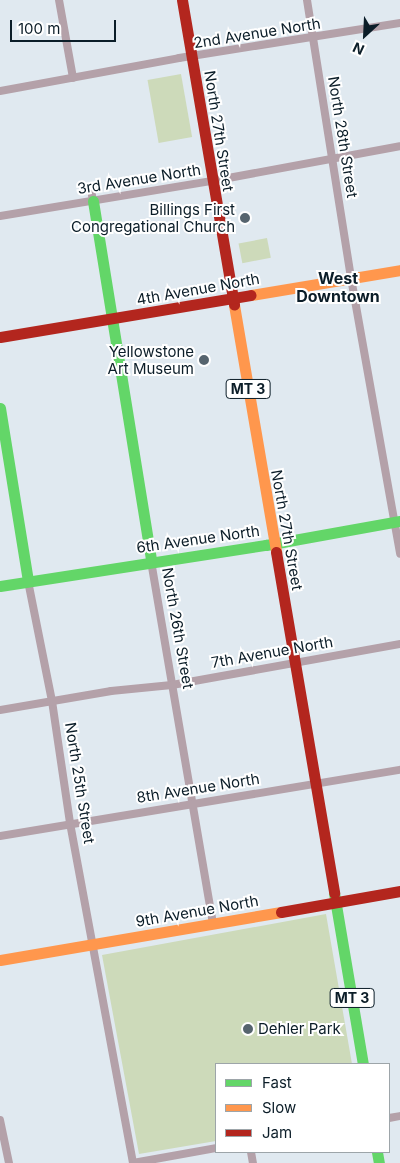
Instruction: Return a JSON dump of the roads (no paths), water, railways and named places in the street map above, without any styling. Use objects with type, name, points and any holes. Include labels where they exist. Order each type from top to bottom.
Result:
[{"type":"main road","name":"North 27th Street","points":[[182,0],[363,1063]]},
{"type":"main road","name":"North 26th Street","points":[[93,201],[151,561]]},
{"type":"main road","name":"4th Avenue North","points":[[0,338],[400,270]]},
{"type":"main road","name":"North 25th Street","points":[[0,408],[28,581]]},
{"type":"main road","name":"6th Avenue North","points":[[0,586],[151,561],[274,544],[397,521]]},
{"type":"main road","name":"9th Avenue North","points":[[0,960],[213,925],[400,891]]},
{"type":"street","points":[[59,0],[73,78]]},
{"type":"street","name":"North 28th Street","points":[[307,0],[351,278],[397,521],[400,554]]},
{"type":"street","name":"2nd Avenue North","points":[[0,91],[192,56],[400,23]]},
{"type":"street","name":"3rd Avenue North","points":[[5,215],[212,181],[400,146]]},
{"type":"street","name":"North 26th Street","points":[[91,189],[93,201]]},
{"type":"street","name":"North 26th Street","points":[[151,561],[213,925]]},
{"type":"street","name":"North 25th Street","points":[[28,581],[52,701],[70,823],[133,1163]]},
{"type":"street","name":"7th Avenue North","points":[[0,710],[111,691],[172,684],[400,644]]},
{"type":"street","name":"8th Avenue North","points":[[0,836],[308,783],[316,784],[400,770]]},
{"type":"street","points":[[0,1120],[9,1163]]},
{"type":"street","points":[[133,1163],[215,1148]]},
{"type":"place","name":"Billings First Congregational Church","points":[[245,218]]},
{"type":"place","name":"Yellowstone Art Museum","points":[[204,360]]},
{"type":"place","name":"Dehler Park","points":[[248,1029]]},
{"type":"district","name":"West Downtown","points":[[338,287]]}]
